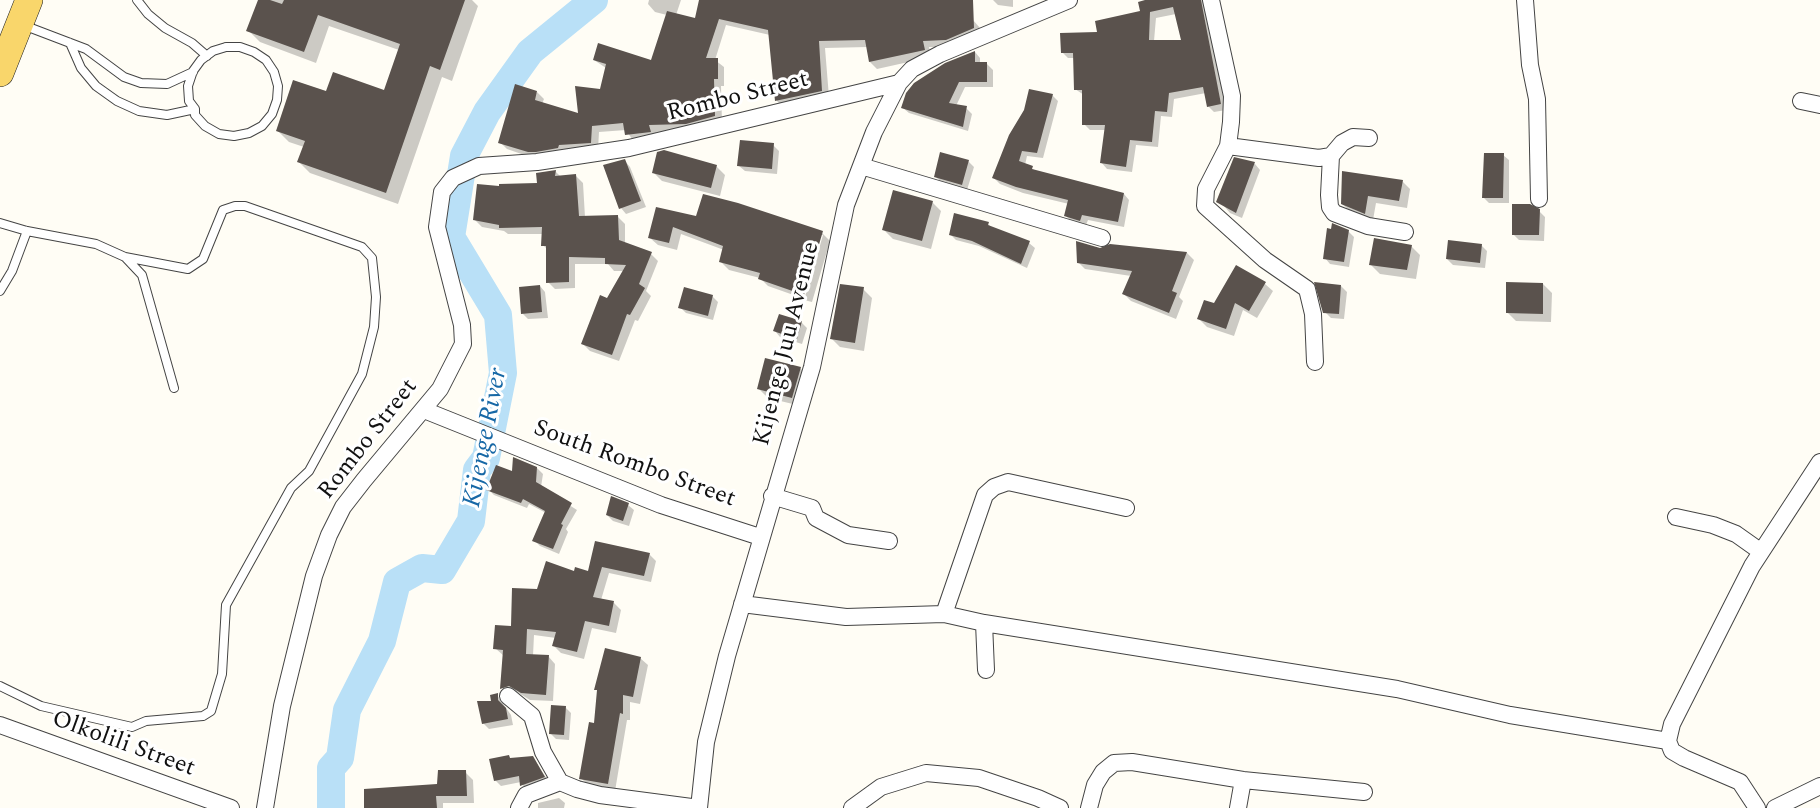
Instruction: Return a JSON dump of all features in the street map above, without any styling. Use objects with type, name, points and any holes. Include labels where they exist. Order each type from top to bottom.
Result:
[{"type":"main road","points":[[0,73],[24,12]]},
{"type":"street","name":"Kijenge Juu Avenue","points":[[699,808],[706,742],[760,537],[812,367],[846,204],[874,132],[900,82],[912,69],[940,54],[1069,0]]},
{"type":"street","points":[[1211,0],[1232,96],[1231,136],[1206,189],[1205,206],[1265,260],[1307,289],[1313,314],[1315,362]]},
{"type":"street","points":[[1525,0],[1530,65],[1537,99],[1539,199]]},
{"type":"street","name":"Rombo Street","points":[[265,808],[282,706],[314,576],[329,535],[343,507],[440,389],[463,344],[462,325],[436,227],[442,192],[453,177],[479,166],[537,162],[629,148],[900,82]]},
{"type":"street","points":[[1801,101],[1820,105]]},
{"type":"street","points":[[1369,138],[1353,137],[1342,143],[1331,156],[1330,207],[1335,213],[1368,226],[1405,232]]},
{"type":"street","points":[[1228,146],[1319,158],[1331,156]]},
{"type":"street","points":[[861,166],[1102,238]]},
{"type":"street","name":"South Rombo Street","points":[[424,410],[661,505],[760,537]]},
{"type":"street","points":[[1757,808],[1740,782],[1684,758],[1672,751],[1668,741],[1672,724],[1760,551],[1820,462]]},
{"type":"street","points":[[944,614],[984,495],[994,487],[1008,482],[1126,508]]},
{"type":"street","points":[[772,496],[812,508],[816,518],[848,535],[889,541]]},
{"type":"street","points":[[1676,518],[1713,525],[1736,534],[1760,551]]},
{"type":"street","points":[[742,604],[846,617],[944,614],[984,623],[1397,689],[1510,716],[1668,741]]},
{"type":"street","points":[[984,623],[986,670]]},
{"type":"street","points":[[507,696],[532,716],[543,752],[560,782],[600,795],[699,808]]},
{"type":"street","name":"Olkolili Street","points":[[0,725],[231,808]]},
{"type":"street","points":[[1089,808],[1095,784],[1103,772],[1114,764],[1132,762],[1243,780],[1365,792]]},
{"type":"street","points":[[852,808],[881,787],[926,773],[979,778],[1060,808]]},
{"type":"street","points":[[1238,808],[1243,780]]},
{"type":"street","points":[[519,808],[526,795],[560,782]]},
{"type":"street","points":[[1775,808],[1820,786]]},
{"type":"lane","points":[[137,0],[148,14],[165,28],[192,43],[207,56]]},
{"type":"lane","points":[[24,12],[70,43],[86,49],[124,77],[141,83],[167,84],[193,72]]},
{"type":"lane","points":[[70,43],[81,68],[96,86],[117,101],[139,111],[167,116],[195,109]]},
{"type":"lane","points":[[226,47],[240,47],[266,60],[274,72],[278,86],[278,100],[272,114],[262,126],[249,133],[234,136],[219,134],[205,126],[195,115],[195,109],[189,101],[188,86],[193,72],[207,56],[226,47]]},
{"type":"lane","points":[[0,223],[27,231],[96,244],[125,257],[188,269],[203,259],[223,210],[245,206],[362,247],[372,258],[376,297],[374,327],[362,374],[309,471],[291,488],[229,599],[225,615],[222,674],[211,711],[203,716],[146,721],[132,727],[41,706],[0,686]]},
{"type":"lane","points":[[0,291],[12,272],[27,231]]},
{"type":"lane","points":[[125,257],[142,275],[146,284],[174,388]]},
{"type":"building","points":[[258,0],[270,0],[282,4],[284,0],[465,0],[440,70],[430,66],[386,193],[297,162],[305,141],[276,131],[293,80],[326,91],[333,72],[384,90],[400,44],[318,15],[304,52],[246,31]]},
{"type":"building","points":[[699,0],[973,0],[974,28],[946,40],[923,41],[925,50],[869,62],[865,40],[819,41],[822,91],[775,101],[768,30],[719,19],[706,58],[718,58],[718,79],[714,79],[715,116],[686,124],[649,125],[651,132],[625,135],[623,123],[592,126],[591,143],[559,145],[558,148],[536,152],[528,152],[498,143],[515,84],[537,91],[535,100],[578,113],[575,86],[600,89],[606,64],[593,60],[598,43],[651,60],[667,11],[695,18]]},
{"type":"building","points":[[1201,0],[1221,104],[1207,107],[1203,87],[1169,93],[1167,112],[1155,111],[1152,142],[1130,140],[1126,167],[1100,163],[1105,125],[1082,125],[1082,90],[1074,90],[1073,53],[1061,53],[1060,33],[1097,32],[1095,21],[1140,11],[1138,2]],"holes":[[[1173,7],[1181,40],[1149,40],[1150,12]]]},
{"type":"building","points":[[975,51],[975,62],[987,62],[987,82],[959,82],[949,103],[967,106],[963,127],[901,108],[906,93],[914,83],[945,63]]},
{"type":"building","points":[[1029,89],[1053,94],[1037,153],[1022,151],[1019,161],[1033,166],[1032,169],[1124,193],[1118,222],[1082,215],[1080,221],[1064,216],[1068,200],[1016,187],[992,178],[1009,135],[1024,110]]},
{"type":"building","points":[[740,140],[774,143],[772,169],[737,166]]},
{"type":"building","points":[[664,150],[717,165],[711,188],[652,173],[657,152]]},
{"type":"building","points":[[940,152],[969,160],[962,185],[934,177]]},
{"type":"building","points":[[1484,153],[1504,153],[1503,198],[1482,198]]},
{"type":"building","points":[[1234,157],[1255,162],[1236,213],[1216,202]]},
{"type":"building","points":[[625,159],[641,201],[619,209],[603,165]]},
{"type":"building","points":[[556,170],[555,176],[576,174],[579,216],[618,215],[619,240],[652,252],[639,284],[645,288],[630,315],[627,314],[612,355],[581,344],[600,295],[607,298],[626,265],[605,264],[605,258],[569,257],[569,282],[546,283],[546,246],[541,246],[542,227],[499,228],[499,225],[473,220],[477,184],[499,186],[499,184],[537,183],[536,173]]},
{"type":"building","points":[[1342,171],[1403,180],[1399,201],[1368,196],[1365,214],[1341,204]]},
{"type":"building","points":[[893,190],[933,201],[922,241],[882,230]]},
{"type":"building","points":[[703,194],[823,231],[804,295],[758,279],[760,273],[719,262],[723,246],[673,227],[669,243],[648,238],[656,207],[696,216]]},
{"type":"building","points":[[1512,204],[1530,204],[1540,209],[1539,235],[1512,235]]},
{"type":"building","points":[[954,213],[989,222],[988,225],[1030,241],[1021,264],[972,241],[949,235]]},
{"type":"building","points":[[1332,223],[1349,230],[1344,262],[1323,259],[1327,228],[1331,229]]},
{"type":"building","points":[[1374,238],[1412,245],[1407,270],[1369,265]]},
{"type":"building","points":[[1448,240],[1482,244],[1480,263],[1446,259]]},
{"type":"building","points":[[1076,241],[1100,248],[1110,244],[1187,252],[1172,291],[1177,293],[1169,313],[1122,294],[1132,271],[1077,263]]},
{"type":"building","points":[[1236,265],[1266,282],[1249,311],[1235,303],[1226,329],[1197,319],[1204,300],[1214,303]]},
{"type":"building","points":[[1314,282],[1341,285],[1339,314],[1323,313]]},
{"type":"building","points":[[1506,282],[1543,283],[1543,314],[1506,313]]},
{"type":"building","points":[[840,284],[864,287],[855,343],[830,339]]},
{"type":"building","points":[[540,285],[542,312],[521,314],[519,287]]},
{"type":"building","points":[[684,287],[713,295],[708,316],[678,308]]},
{"type":"building","points":[[779,314],[802,321],[797,339],[773,331]]},
{"type":"building","points":[[765,358],[801,367],[792,398],[757,389]]},
{"type":"building","points":[[513,457],[537,467],[536,482],[572,503],[561,524],[563,525],[553,549],[532,541],[545,511],[523,499],[521,503],[486,490],[496,465],[512,471]]},
{"type":"building","points":[[611,496],[629,503],[623,521],[606,515]]},
{"type":"building","points":[[595,541],[650,553],[644,576],[602,567],[593,597],[614,601],[609,626],[585,621],[577,652],[552,646],[556,632],[527,629],[526,654],[549,655],[546,695],[521,693],[509,686],[500,689],[503,650],[493,649],[495,625],[511,626],[512,588],[537,589],[546,561],[574,571],[575,567],[588,571]]},
{"type":"building","points":[[605,648],[641,657],[633,697],[623,695],[623,714],[620,713],[608,784],[579,779],[589,722],[594,723],[597,690],[594,690]]},
{"type":"building","points":[[498,693],[498,700],[506,708],[508,719],[482,724],[477,701],[491,701],[490,695]]},
{"type":"building","points":[[551,705],[566,706],[564,735],[549,734]]},
{"type":"building","points":[[509,755],[510,758],[533,756],[545,777],[520,786],[519,776],[494,781],[489,759]]},
{"type":"building","points":[[438,770],[466,770],[467,796],[436,796],[437,808],[364,808],[364,789],[437,784]]},
{"type":"waterway","name":"Kijenge River","points":[[331,808],[331,768],[340,758],[347,710],[382,641],[397,582],[422,568],[442,570],[471,521],[477,470],[486,458],[503,373],[498,315],[451,237],[464,156],[487,112],[530,52],[594,0]]}]
